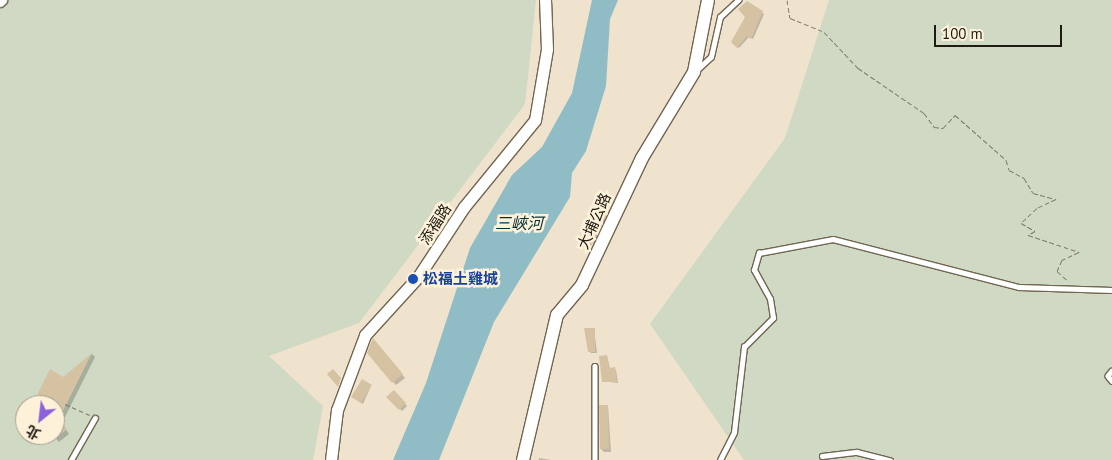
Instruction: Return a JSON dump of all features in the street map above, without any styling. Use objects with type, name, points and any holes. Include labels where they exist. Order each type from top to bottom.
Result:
[{"type":"main road","name":"大埔公路","points":[[523,460],[558,315],[582,284],[642,158],[694,72],[708,0]]},
{"type":"street","name":"添福路","points":[[331,460],[337,410],[365,335],[418,278],[464,207],[535,120],[547,49],[545,0]]},
{"type":"lane","points":[[694,72],[711,57],[720,17],[738,0]]},
{"type":"lane","points":[[720,460],[734,432],[744,347],[773,318],[773,306],[754,270],[759,253],[833,239],[1018,287],[1112,290]]},
{"type":"lane","points":[[595,366],[595,460]]},
{"type":"lane","points":[[1112,371],[1108,376],[1112,382]]},
{"type":"lane","points":[[70,460],[94,418]]},
{"type":"lane","points":[[822,456],[857,452],[890,460]]},
{"type":"path","points":[[787,0],[790,18],[824,32],[858,68],[924,113],[934,127],[943,128],[955,115],[1006,160],[1010,170],[1024,178],[1033,193],[1056,199],[1036,208],[1021,223],[1035,231],[1028,235],[1079,252],[1062,260],[1057,270],[1071,290]]},
{"type":"path","points":[[65,404],[94,418]]},
{"type":"green space","points":[[0,0],[536,0],[525,104],[359,323],[269,356],[323,406],[313,460],[0,460]]},
{"type":"green space","points":[[829,0],[1112,0],[1112,460],[744,460],[650,324],[785,138]]},
{"type":"water","name":"三峽河","points":[[592,0],[618,0],[610,19],[606,86],[586,151],[572,173],[570,197],[494,322],[439,460],[393,460],[426,383],[470,248],[512,175],[542,147],[572,93]]},
{"type":"building","points":[[747,1],[763,11],[751,39],[747,36],[737,48],[731,42],[745,17],[738,9]]},
{"type":"building","points":[[601,214],[606,216],[591,246],[587,244],[594,227],[587,224],[591,215],[599,218]]},
{"type":"building","points":[[584,328],[595,328],[595,352],[588,352]]},
{"type":"building","points":[[373,338],[403,374],[392,383],[367,353]]},
{"type":"building","points":[[92,353],[65,407],[65,395],[37,395],[50,369],[63,377]]},
{"type":"building","points":[[607,355],[609,368],[615,367],[617,382],[602,382],[599,356]]},
{"type":"building","points":[[333,369],[341,378],[338,387],[327,374]]},
{"type":"building","points":[[362,379],[372,385],[361,403],[351,397]]},
{"type":"building","points":[[394,390],[406,403],[399,410],[386,397]]},
{"type":"building","points":[[599,405],[608,405],[609,449],[600,449]]},
{"type":"place","name":"松福土雞城","points":[[413,279]]}]
